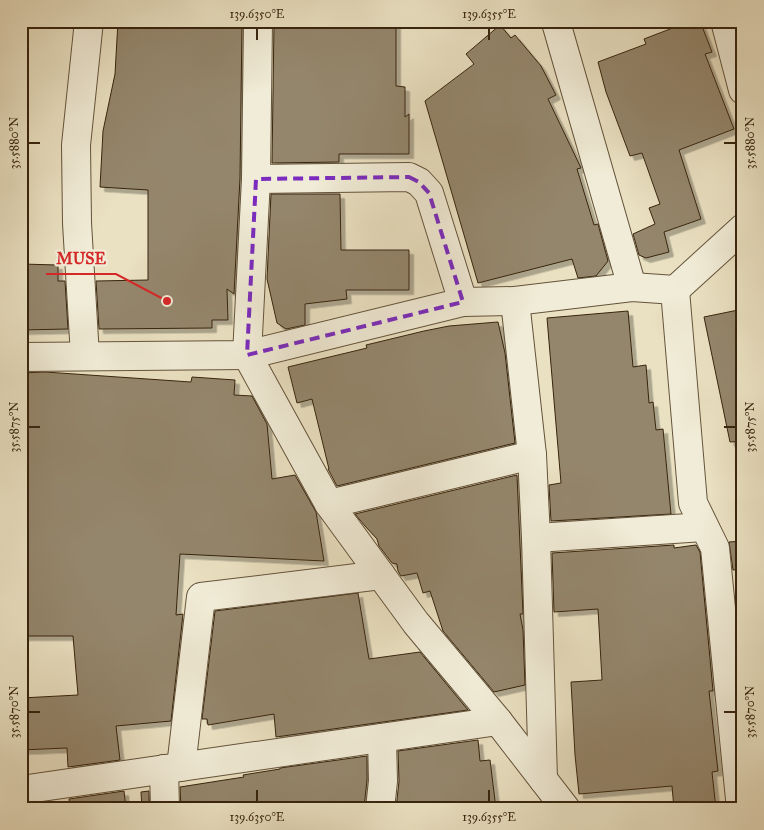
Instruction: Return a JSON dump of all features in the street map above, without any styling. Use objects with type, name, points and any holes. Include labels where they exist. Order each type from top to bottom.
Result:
[{"type":"street","points":[[85,356],[76,145],[89,21]]},
{"type":"street","points":[[258,21],[256,179],[247,355],[329,504],[416,623],[498,721],[566,809]]},
{"type":"street","points":[[555,21],[632,288]]},
{"type":"street","points":[[725,21],[743,90]]},
{"type":"street","points":[[256,179],[408,177],[419,182],[428,193],[463,302]]},
{"type":"street","points":[[21,357],[247,355],[463,302],[515,300],[632,288],[674,290],[743,228]]},
{"type":"street","points":[[674,290],[693,503],[714,548],[741,809]]},
{"type":"street","points":[[515,300],[532,455],[543,779]]},
{"type":"street","points":[[329,504],[532,455]]},
{"type":"street","points":[[536,538],[704,526]]},
{"type":"street","points":[[166,809],[201,597],[381,575]]},
{"type":"street","points":[[21,790],[498,721]]},
{"type":"street","points":[[380,809],[382,738]]},
{"type":"highlighted area","points":[[409,177],[419,182],[429,193],[463,302],[247,355],[256,179]]},
{"type":"building","points":[[118,21],[235,21],[235,23],[242,23],[240,178],[234,294],[227,289],[228,320],[212,320],[212,328],[99,329],[96,281],[148,280],[148,190],[100,187],[103,131],[115,74]]},
{"type":"building","points":[[310,21],[396,21],[396,86],[405,87],[405,117],[409,114],[409,154],[339,154],[339,162],[272,163],[274,23],[310,23]]},
{"type":"building","points":[[691,21],[700,21],[712,52],[705,54],[734,129],[679,150],[701,219],[664,232],[669,252],[646,258],[639,255],[633,234],[655,224],[649,208],[660,204],[642,153],[630,156],[606,92],[598,62],[646,44],[644,39]]},
{"type":"building","points":[[500,25],[511,38],[515,35],[541,66],[556,95],[548,99],[581,168],[577,169],[594,225],[598,224],[608,261],[596,276],[578,278],[572,259],[478,283],[425,101],[474,64],[466,54]]},
{"type":"building","points":[[271,194],[340,194],[341,250],[409,250],[409,290],[346,290],[347,299],[305,304],[305,325],[286,329],[277,323],[267,279]]},
{"type":"building","points":[[21,264],[58,265],[58,281],[65,281],[68,329],[21,330]]},
{"type":"building","points":[[743,309],[743,441],[730,442],[704,317]]},
{"type":"building","points":[[628,311],[633,367],[646,365],[649,403],[653,402],[656,430],[663,429],[671,514],[551,521],[549,485],[561,483],[547,318]]},
{"type":"building","points":[[498,322],[505,353],[515,443],[337,486],[328,469],[312,399],[297,403],[288,367],[367,348],[366,345],[424,331],[449,326]]},
{"type":"building","points":[[45,372],[191,382],[192,377],[235,380],[234,395],[252,396],[267,424],[272,479],[295,475],[316,512],[324,561],[180,554],[176,615],[183,614],[171,721],[116,726],[120,760],[68,767],[67,748],[21,750],[21,698],[78,695],[73,636],[22,636],[21,373]]},
{"type":"building","points":[[517,475],[523,614],[520,614],[523,630],[525,685],[494,692],[443,631],[430,591],[423,593],[417,573],[401,576],[397,564],[392,563],[379,546],[377,539],[355,514]]},
{"type":"building","points":[[743,541],[743,569],[733,570],[729,542]]},
{"type":"building","points":[[674,545],[674,548],[696,545],[700,552],[713,691],[709,691],[718,771],[712,772],[716,809],[674,809],[672,786],[579,794],[571,682],[602,680],[598,609],[554,612],[552,553]]},
{"type":"building","points":[[358,593],[369,659],[420,652],[468,710],[276,737],[274,714],[208,725],[207,719],[202,719],[215,611]]},
{"type":"building","points":[[478,740],[480,761],[490,760],[496,809],[396,809],[399,781],[398,751]]},
{"type":"building","points":[[367,756],[364,807],[349,809],[181,809],[180,787],[244,777],[243,775],[280,768]]},
{"type":"building","points":[[124,791],[126,809],[70,809],[69,799]]},
{"type":"building","points":[[149,791],[149,809],[142,809],[141,792]]},
{"type":"place","name":"MUSE","points":[[167,301]]}]
